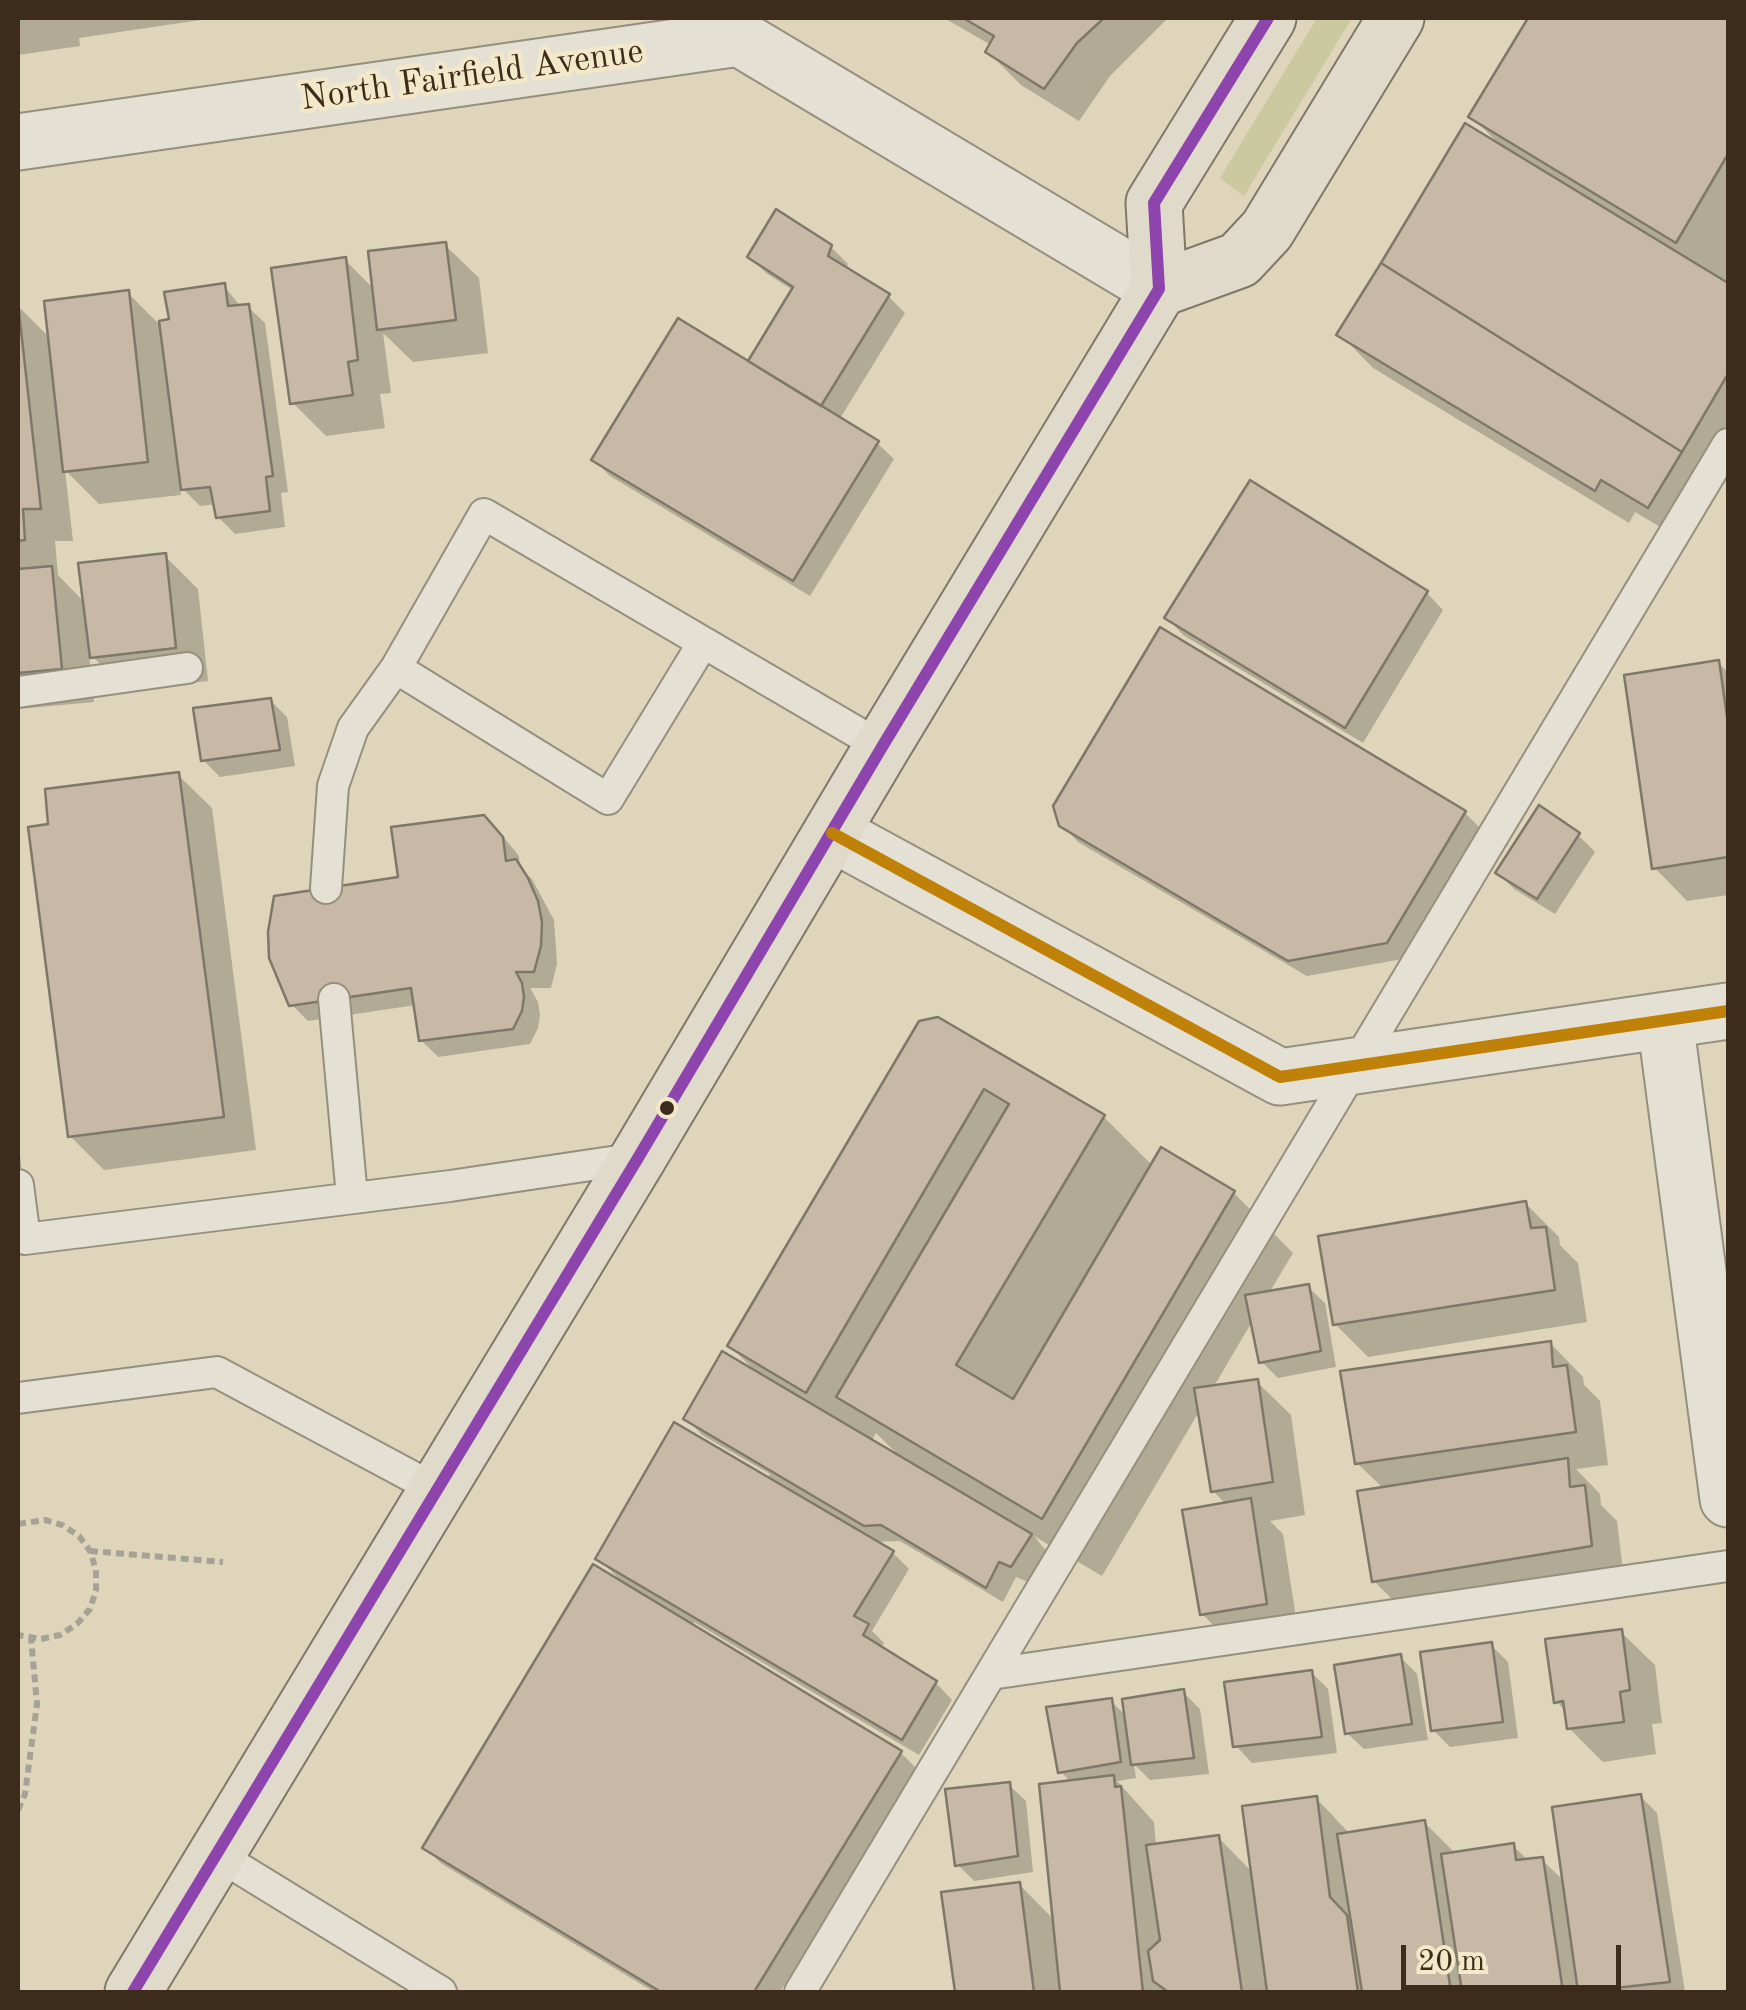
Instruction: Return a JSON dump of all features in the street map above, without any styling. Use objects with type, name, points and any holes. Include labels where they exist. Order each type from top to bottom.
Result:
[{"type":"main road","points":[[132,1992],[1159,289],[1154,203],[1268,18]]},
{"type":"main road","points":[[1159,289],[1239,260],[1267,230],[1396,18]]},
{"type":"street","name":"North Fairfield Avenue","points":[[18,142],[656,34],[739,38],[1159,289]]},
{"type":"street","points":[[832,834],[1280,1076],[1728,1010]]},
{"type":"street","points":[[1665,1020],[1728,1499]]},
{"type":"lane","points":[[800,1992],[1728,445]]},
{"type":"lane","points":[[326,888],[333,786],[353,728],[396,668],[484,514],[882,746]]},
{"type":"lane","points":[[396,668],[608,800],[703,643]]},
{"type":"lane","points":[[18,692],[187,668]]},
{"type":"lane","points":[[334,999],[352,1197]]},
{"type":"lane","points":[[18,1185],[25,1239],[638,1158]]},
{"type":"lane","points":[[18,1398],[217,1372],[437,1490]]},
{"type":"lane","points":[[991,1674],[1728,1566]]},
{"type":"lane","points":[[216,1854],[441,1992]]},
{"type":"path","points":[[18,1524],[45,1520],[62,1525],[90,1551],[96,1570],[96,1590],[90,1609],[77,1624],[60,1634],[31,1638],[18,1635]]},
{"type":"path","points":[[90,1551],[223,1562]]},
{"type":"path","points":[[18,1810],[26,1794],[36,1704],[31,1638]]},
{"type":"shaded area","points":[[1317,18],[1352,18],[1244,196],[1220,178]]},
{"type":"building","points":[[963,18],[1104,18],[1077,43],[1044,89],[985,52],[994,36]]},
{"type":"building","points":[[1528,18],[1728,18],[1728,154],[1676,243],[1468,117]]},
{"type":"building","points":[[1465,123],[1728,283],[1728,374],[1682,452],[1381,263]]},
{"type":"building","points":[[776,209],[832,245],[828,256],[890,294],[821,406],[748,361],[793,287],[747,257]]},
{"type":"building","points":[[446,242],[456,320],[377,330],[368,251]]},
{"type":"building","points":[[346,257],[358,360],[348,362],[353,395],[290,404],[271,268]]},
{"type":"building","points":[[1381,263],[1682,452],[1648,508],[1601,480],[1595,491],[1336,335]]},
{"type":"building","points":[[225,283],[228,306],[249,304],[273,476],[266,477],[270,511],[216,518],[210,487],[181,490],[159,321],[169,319],[164,292]]},
{"type":"building","points":[[129,290],[148,462],[63,472],[44,301]]},
{"type":"building","points":[[18,303],[41,509],[23,509],[25,540],[18,541]]},
{"type":"building","points":[[678,318],[879,441],[793,581],[591,460]]},
{"type":"building","points":[[1250,480],[1428,591],[1345,728],[1164,618]]},
{"type":"building","points":[[166,553],[176,648],[90,658],[78,563]]},
{"type":"building","points":[[52,566],[62,669],[18,673],[18,569]]},
{"type":"building","points":[[1160,627],[1466,811],[1387,943],[1288,961],[1059,826],[1053,806]]},
{"type":"building","points":[[1719,660],[1728,724],[1728,857],[1652,869],[1624,675]]},
{"type":"building","points":[[271,698],[280,750],[201,761],[193,708]]},
{"type":"building","points":[[179,772],[224,1117],[68,1137],[28,827],[48,824],[45,789]]},
{"type":"building","points":[[1539,805],[1580,833],[1537,899],[1495,873]]},
{"type":"building","points":[[484,815],[503,837],[506,861],[516,859],[528,878],[542,922],[534,972],[516,972],[524,997],[513,1029],[419,1041],[411,988],[289,1006],[269,958],[268,932],[274,896],[398,877],[391,827]]},
{"type":"building","points":[[938,1017],[1105,1115],[956,1365],[1013,1399],[1161,1147],[1235,1191],[1042,1519],[836,1397],[1009,1104],[984,1089],[806,1393],[727,1346],[919,1021]]},
{"type":"building","points":[[1526,1201],[1531,1228],[1546,1227],[1555,1290],[1333,1325],[1318,1236]]},
{"type":"building","points":[[1309,1284],[1321,1351],[1259,1363],[1245,1295]]},
{"type":"building","points":[[1551,1341],[1553,1367],[1567,1365],[1576,1432],[1355,1464],[1340,1371]]},
{"type":"building","points":[[722,1351],[1032,1534],[1011,1567],[999,1562],[986,1588],[881,1525],[864,1526],[683,1419]]},
{"type":"building","points":[[1258,1379],[1273,1482],[1211,1492],[1194,1388]]},
{"type":"building","points":[[674,1422],[894,1551],[854,1616],[869,1624],[863,1635],[937,1681],[902,1740],[595,1559]]},
{"type":"building","points":[[1568,1458],[1570,1487],[1585,1485],[1592,1546],[1372,1582],[1357,1491]]},
{"type":"building","points":[[1251,1498],[1267,1604],[1200,1615],[1182,1510]]},
{"type":"building","points":[[593,1564],[902,1751],[754,1992],[661,1992],[422,1848]]},
{"type":"building","points":[[1622,1629],[1630,1690],[1620,1692],[1624,1722],[1567,1729],[1563,1701],[1554,1703],[1545,1639]]},
{"type":"building","points":[[1492,1642],[1503,1722],[1431,1731],[1420,1652]]},
{"type":"building","points":[[1401,1654],[1412,1724],[1345,1734],[1334,1665]]},
{"type":"building","points":[[1312,1670],[1322,1737],[1233,1747],[1224,1682]]},
{"type":"building","points":[[1184,1689],[1194,1758],[1131,1765],[1122,1699]]},
{"type":"building","points":[[1112,1698],[1121,1762],[1058,1773],[1046,1707]]},
{"type":"building","points":[[1114,1775],[1115,1787],[1121,1786],[1143,1992],[1060,1992],[1039,1784]]},
{"type":"building","points":[[1010,1782],[1018,1856],[955,1866],[945,1789]]},
{"type":"building","points":[[1641,1794],[1670,1982],[1578,1992],[1552,1807]]},
{"type":"building","points":[[1317,1796],[1330,1897],[1347,1915],[1358,1992],[1267,1992],[1242,1806]]},
{"type":"building","points":[[1425,1820],[1451,1992],[1362,1992],[1337,1834]]},
{"type":"building","points":[[1219,1835],[1242,1992],[1168,1992],[1153,1981],[1148,1951],[1160,1940],[1146,1845]]},
{"type":"building","points":[[1514,1843],[1516,1860],[1543,1857],[1563,1992],[1462,1992],[1441,1854]]},
{"type":"building","points":[[1020,1882],[1034,1992],[955,1992],[941,1892]]},
{"type":"transit line","points":[[133,1992],[1159,289],[1154,203],[1268,18]]},
{"type":"transit line","points":[[832,833],[1280,1077],[1728,1011]]}]
